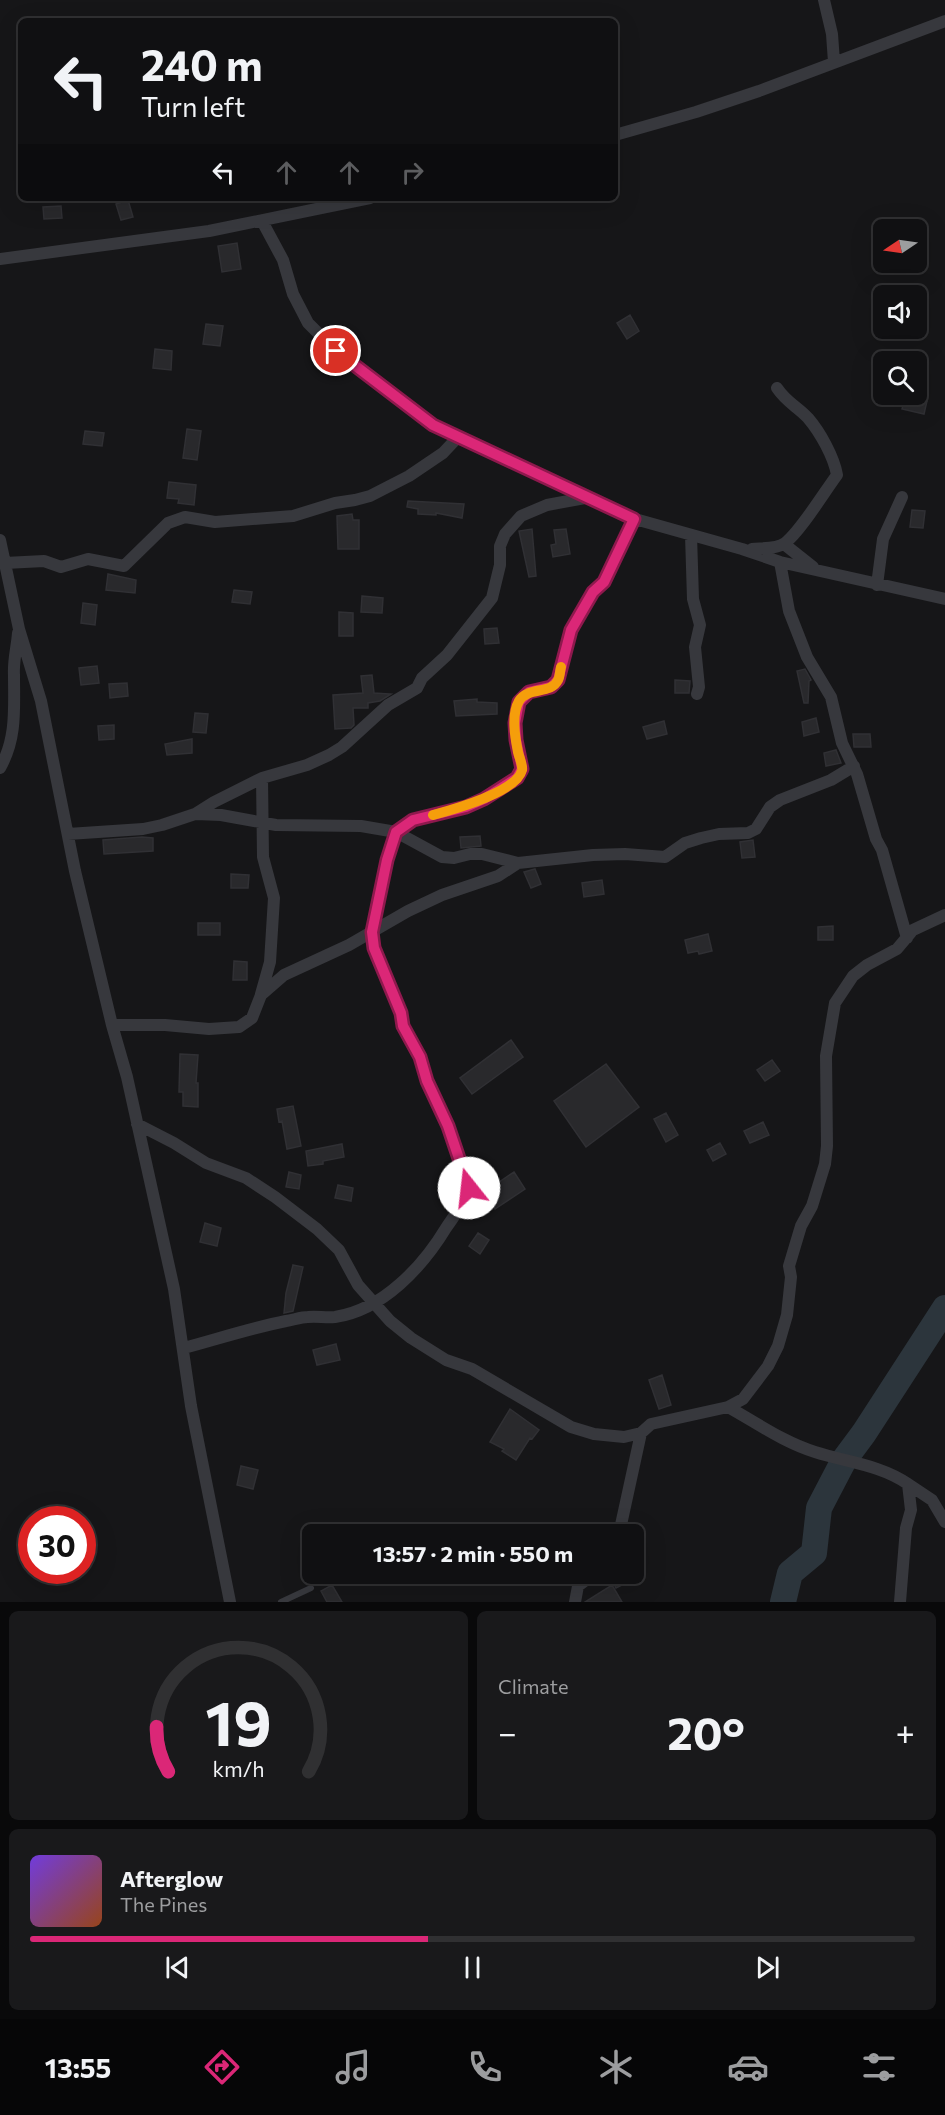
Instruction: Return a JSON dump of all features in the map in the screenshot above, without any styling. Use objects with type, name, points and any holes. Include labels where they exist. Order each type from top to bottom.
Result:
[{"type":"street","points":[[824,0],[832,34],[834,62]]},
{"type":"street","points":[[618,134],[696,112],[945,21]]},
{"type":"street","points":[[0,260],[209,231],[356,201]]},
{"type":"street","points":[[262,221],[283,260],[300,311],[321,338],[422,418],[585,498],[634,519],[780,562],[945,599]]},
{"type":"street","points":[[742,549],[766,548],[784,544],[837,475],[835,466],[808,418],[786,402],[777,388]]},
{"type":"street","points":[[5,563],[44,561],[61,567],[88,560],[124,566],[168,523],[185,517],[215,522],[271,519],[293,516],[335,503],[355,501],[409,476],[443,453],[458,437]]},
{"type":"street","points":[[877,585],[883,539],[902,497]]},
{"type":"street","points":[[68,834],[143,829],[195,814],[262,778],[307,765],[342,747],[388,705],[417,688],[422,678],[447,655],[492,598],[500,565],[500,546],[505,534],[521,516],[547,505],[585,498]]},
{"type":"street","points":[[184,1348],[268,1325],[308,1317],[337,1317],[391,1292],[415,1270],[442,1234],[469,1188],[448,1126],[427,1081],[420,1057],[403,1026],[401,1013],[374,948],[372,932],[387,860],[396,832],[413,820],[466,807],[484,799],[517,778],[522,769],[515,723],[519,702],[529,692],[551,687],[558,680],[571,630],[593,592],[604,582],[634,519]]},
{"type":"street","points":[[691,535],[693,599],[700,625],[695,647],[699,687],[697,694]]},
{"type":"street","points":[[0,540],[19,629],[41,701],[68,834],[112,1025],[127,1077],[174,1289],[184,1348],[190,1406],[230,1602]]},
{"type":"street","points":[[784,544],[817,569]]},
{"type":"street","points":[[780,562],[789,611],[807,657],[831,697],[842,743],[854,766],[876,839],[882,850],[907,938]]},
{"type":"street","points":[[0,768],[13,734],[16,705],[14,673],[19,629]]},
{"type":"street","points":[[195,814],[221,815],[276,825],[361,826],[396,832],[442,857],[454,858],[483,854],[518,863],[625,854],[665,857],[685,843],[701,838],[748,833],[756,828],[770,807],[831,780],[854,766]]},
{"type":"street","points":[[112,1025],[165,1025],[209,1029],[239,1027],[252,1018],[270,962],[273,907],[263,857],[262,778]]},
{"type":"street","points":[[261,995],[284,975],[372,932],[408,911],[442,895],[498,876],[518,863]]},
{"type":"street","points":[[137,1125],[174,1143],[206,1163],[246,1178],[283,1203],[317,1229],[339,1250],[358,1285],[372,1302],[411,1338],[446,1360],[472,1369],[571,1427],[594,1434],[617,1436],[641,1433],[651,1425],[728,1407],[743,1399],[768,1366],[778,1346],[787,1315],[791,1277],[789,1266],[801,1226],[812,1206],[825,1164],[827,1146],[826,1056],[835,1003],[853,976],[897,948],[913,930],[945,915]]},
{"type":"street","points":[[728,1407],[771,1434],[814,1452],[888,1473],[932,1500],[945,1522]]},
{"type":"street","points":[[621,1524],[641,1433]]},
{"type":"street","points":[[900,1602],[906,1528],[911,1509],[908,1484]]},
{"type":"street","points":[[575,1602],[582,1584]]},
{"type":"lane","points":[[281,1602],[311,1587]]},
{"type":"building","points":[[128,201],[133,217],[121,220],[116,204]]},
{"type":"building","points":[[61,206],[62,218],[44,219],[43,207]]},
{"type":"building","points":[[237,243],[241,269],[222,272],[218,246]]},
{"type":"building","points":[[630,315],[639,331],[627,339],[617,323]]},
{"type":"building","points":[[206,324],[223,326],[220,346],[203,344]]},
{"type":"building","points":[[155,349],[172,351],[171,370],[153,368]]},
{"type":"building","points":[[903,405],[926,405],[924,414],[902,409]]},
{"type":"building","points":[[187,429],[201,431],[197,460],[183,458]]},
{"type":"building","points":[[85,431],[104,433],[102,446],[83,444]]},
{"type":"building","points":[[169,482],[196,485],[194,505],[178,503],[179,499],[167,498]]},
{"type":"building","points":[[408,501],[464,504],[462,518],[436,513],[436,515],[418,514],[418,509],[407,507]]},
{"type":"building","points":[[912,510],[925,511],[923,528],[910,527]]},
{"type":"building","points":[[352,514],[353,520],[359,520],[359,549],[338,549],[337,516]]},
{"type":"building","points":[[532,529],[536,576],[529,577],[519,531]]},
{"type":"building","points":[[566,529],[570,554],[553,557],[551,545],[556,544],[554,530]]},
{"type":"building","points":[[108,574],[136,580],[135,593],[106,590]]},
{"type":"building","points":[[234,590],[252,592],[250,604],[232,602]]},
{"type":"building","points":[[362,596],[383,598],[382,613],[361,612]]},
{"type":"building","points":[[83,603],[97,605],[95,625],[81,623]]},
{"type":"building","points":[[339,612],[353,613],[353,636],[339,636]]},
{"type":"building","points":[[497,628],[499,643],[485,644],[484,629]]},
{"type":"building","points":[[97,666],[99,683],[81,685],[79,668]]},
{"type":"building","points":[[805,669],[811,680],[809,681],[808,703],[804,703],[797,671]]},
{"type":"building","points":[[372,675],[374,693],[391,694],[380,701],[368,703],[368,708],[353,708],[354,725],[351,728],[335,729],[333,695],[363,693],[361,676]]},
{"type":"building","points":[[675,680],[690,681],[689,693],[675,693]]},
{"type":"building","points":[[127,683],[128,696],[110,698],[109,684]]},
{"type":"building","points":[[477,699],[477,702],[497,703],[497,714],[456,716],[454,701]]},
{"type":"building","points":[[195,713],[208,714],[206,733],[193,732]]},
{"type":"building","points":[[816,718],[819,732],[804,736],[802,722]]},
{"type":"building","points":[[664,721],[667,734],[647,739],[643,727]]},
{"type":"building","points":[[114,725],[114,739],[99,740],[98,726]]},
{"type":"building","points":[[853,734],[870,734],[871,747],[854,747]]},
{"type":"building","points":[[192,739],[192,753],[167,755],[165,744]]},
{"type":"building","points":[[836,750],[841,763],[826,766],[824,753]]},
{"type":"building","points":[[480,836],[481,846],[461,848],[460,837]]},
{"type":"building","points":[[153,838],[153,851],[104,854],[103,840]]},
{"type":"building","points":[[753,840],[755,857],[742,858],[740,842]]},
{"type":"building","points":[[535,869],[541,884],[531,888],[524,872]]},
{"type":"building","points":[[231,874],[249,875],[248,888],[231,888]]},
{"type":"building","points":[[602,880],[604,894],[584,897],[582,883]]},
{"type":"building","points":[[198,923],[220,923],[220,935],[198,935]]},
{"type":"building","points":[[833,926],[833,940],[818,940],[818,927]]},
{"type":"building","points":[[708,934],[712,951],[699,954],[698,951],[688,953],[685,940]]},
{"type":"building","points":[[234,961],[247,962],[247,980],[233,980]]},
{"type":"building","points":[[511,1040],[523,1057],[472,1094],[460,1078]]},
{"type":"building","points":[[180,1054],[198,1055],[196,1083],[198,1083],[198,1107],[183,1106],[183,1092],[179,1092]]},
{"type":"building","points":[[772,1060],[780,1071],[765,1081],[757,1070]]},
{"type":"building","points":[[606,1064],[639,1107],[586,1147],[554,1101]]},
{"type":"building","points":[[293,1106],[301,1146],[287,1149],[282,1121],[279,1122],[277,1109]]},
{"type":"building","points":[[666,1113],[678,1135],[666,1142],[654,1119]]},
{"type":"building","points":[[763,1122],[769,1135],[750,1143],[744,1131]]},
{"type":"building","points":[[720,1143],[726,1154],[713,1161],[707,1150]]},
{"type":"building","points":[[342,1144],[344,1157],[308,1166],[306,1151]]},
{"type":"building","points":[[289,1172],[301,1175],[299,1189],[286,1187]]},
{"type":"building","points":[[514,1172],[525,1189],[495,1209],[484,1192],[488,1189],[485,1186],[497,1178],[499,1182]]},
{"type":"building","points":[[338,1185],[353,1188],[351,1201],[335,1198]]},
{"type":"building","points":[[205,1223],[221,1228],[217,1246],[200,1242]]},
{"type":"building","points":[[478,1233],[489,1240],[480,1254],[469,1246]]},
{"type":"building","points":[[293,1265],[303,1267],[293,1311],[284,1313],[286,1293]]},
{"type":"building","points":[[336,1344],[340,1360],[317,1365],[313,1350]]},
{"type":"building","points":[[662,1375],[671,1405],[659,1409],[649,1380]]},
{"type":"building","points":[[510,1409],[539,1430],[532,1439],[530,1438],[516,1460],[502,1451],[504,1449],[490,1442]]},
{"type":"building","points":[[241,1466],[258,1470],[253,1489],[237,1485]]},
{"type":"building","points":[[332,1585],[342,1602],[327,1602],[321,1591]]},
{"type":"building","points":[[612,1585],[622,1602],[585,1602]]},
{"type":"waterway","points":[[783,1602],[790,1573],[814,1553],[819,1508],[844,1460],[945,1308]]},
{"type":"slow traffic","points":[[433,815],[466,807],[484,799],[517,778],[522,769],[515,723],[519,702],[529,692],[551,687],[558,680],[561,667]]},
{"type":"route","points":[[336,351],[433,425],[634,519],[614,565],[604,582],[593,592],[583,607],[571,630],[558,680],[551,687],[529,692],[519,702],[515,723],[522,769],[517,778],[484,799],[466,807],[413,820],[396,832],[387,860],[374,917],[372,932],[374,948],[401,1013],[408,1039],[420,1057],[427,1081],[448,1126],[468,1179],[469,1188]]}]
